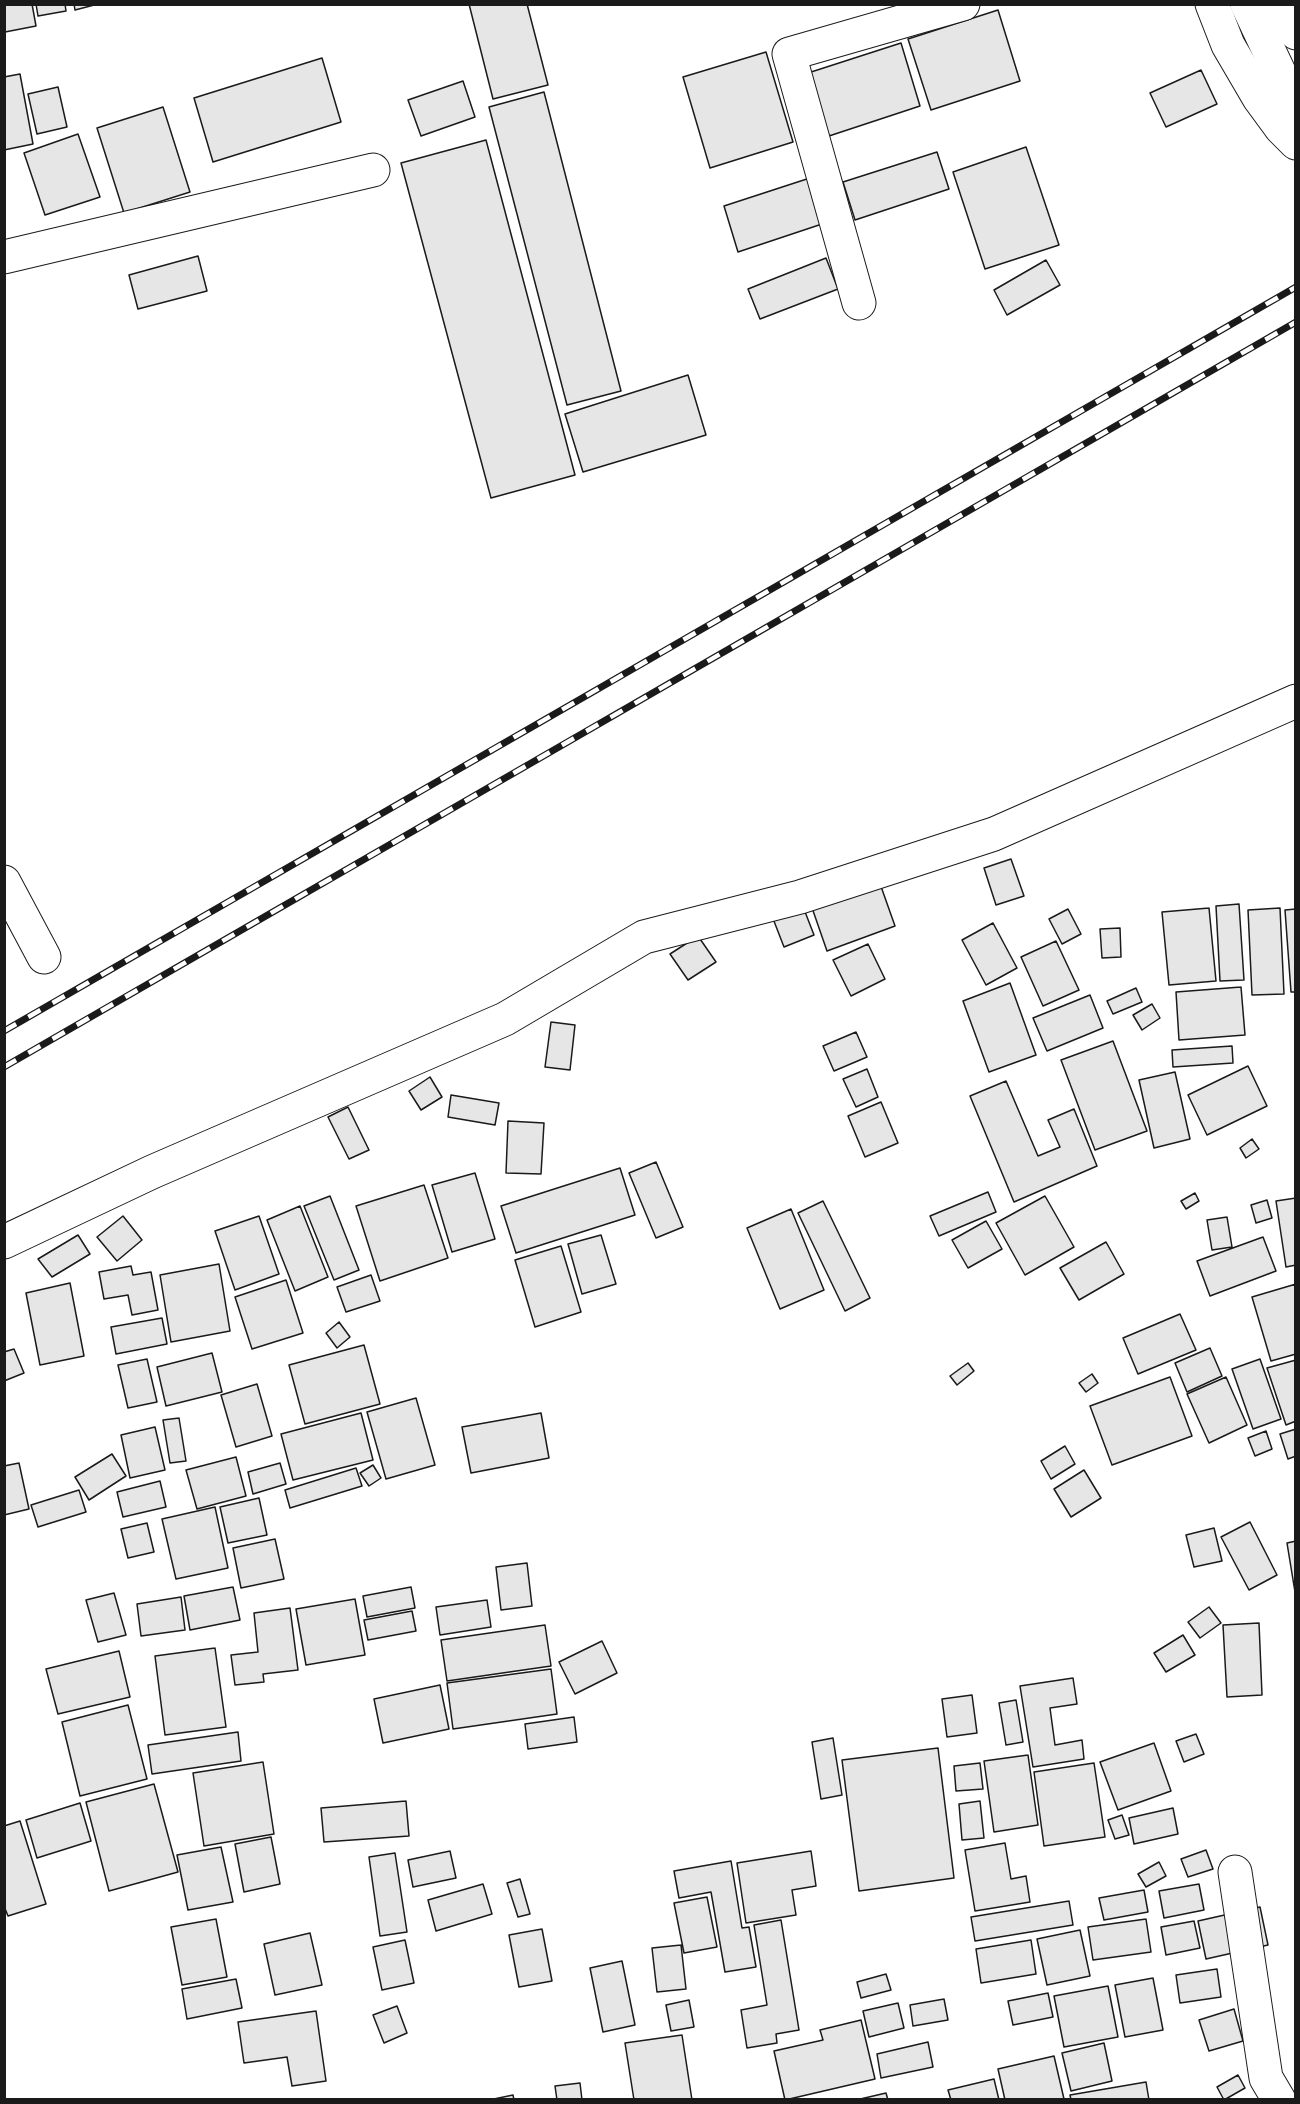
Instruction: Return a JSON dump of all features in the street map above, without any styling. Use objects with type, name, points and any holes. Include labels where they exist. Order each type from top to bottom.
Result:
[{"type":"street","points":[[859,303],[789,54],[963,4]]},
{"type":"street","points":[[1212,4],[1228,45],[1259,98],[1281,128],[1296,143]]},
{"type":"street","points":[[1247,4],[1296,108]]},
{"type":"street","points":[[1282,4],[1296,33]]},
{"type":"street","points":[[4,257],[373,170]]},
{"type":"street","points":[[4,1242],[152,1172],[506,1019],[644,937],[800,897],[994,834],[1296,701]]},
{"type":"street","points":[[4,882],[44,957]]},
{"type":"street","points":[[1234,1872],[1266,2078],[1279,2100]]},
{"type":"building","points":[[4,4],[32,4],[36,26],[5,32]]},
{"type":"building","points":[[36,4],[65,4],[66,11],[38,16]]},
{"type":"building","points":[[74,4],[98,4],[75,10]]},
{"type":"building","points":[[469,4],[527,4],[548,85],[493,99]]},
{"type":"building","points":[[998,10],[1020,81],[931,110],[908,39]]},
{"type":"building","points":[[901,43],[920,106],[829,136],[808,73]]},
{"type":"building","points":[[766,52],[793,142],[710,168],[683,77]]},
{"type":"building","points":[[322,58],[341,122],[213,162],[194,98]]},
{"type":"building","points":[[1201,70],[1217,104],[1166,127],[1150,93]]},
{"type":"building","points":[[20,74],[33,144],[4,150],[4,77]]},
{"type":"building","points":[[463,81],[475,117],[421,136],[408,100]]},
{"type":"building","points":[[58,87],[67,127],[37,134],[28,94]]},
{"type":"building","points":[[544,92],[621,391],[567,405],[489,107]]},
{"type":"building","points":[[163,107],[190,192],[124,213],[97,128]]},
{"type":"building","points":[[78,134],[100,197],[45,215],[24,153]]},
{"type":"building","points":[[486,140],[575,475],[491,498],[401,163]]},
{"type":"building","points":[[1026,147],[1059,245],[985,269],[953,172]]},
{"type":"building","points":[[937,152],[949,189],[855,220],[843,182]]},
{"type":"building","points":[[816,176],[831,221],[738,252],[724,206]]},
{"type":"building","points":[[198,256],[207,291],[138,309],[129,275]]},
{"type":"building","points":[[826,258],[838,289],[760,319],[748,289]]},
{"type":"building","points":[[1046,260],[1060,285],[1007,315],[994,290]]},
{"type":"building","points":[[688,375],[706,435],[583,472],[565,414]]},
{"type":"building","points":[[1011,859],[1024,896],[996,905],[984,868]]},
{"type":"building","points":[[878,878],[895,926],[827,951],[810,902]]},
{"type":"building","points":[[802,904],[814,935],[784,947],[772,916]]},
{"type":"building","points":[[1239,904],[1244,980],[1220,981],[1216,906]]},
{"type":"building","points":[[1209,908],[1216,981],[1169,985],[1162,912]]},
{"type":"building","points":[[1280,908],[1284,994],[1252,995],[1248,910]]},
{"type":"building","points":[[1068,909],[1081,934],[1062,944],[1049,919]]},
{"type":"building","points":[[1296,909],[1296,992],[1291,992],[1285,910]]},
{"type":"building","points":[[993,923],[1017,968],[986,985],[962,940]]},
{"type":"building","points":[[1120,928],[1121,957],[1102,958],[1100,929]]},
{"type":"building","points":[[698,936],[716,962],[688,980],[670,954]]},
{"type":"building","points":[[1056,941],[1079,990],[1043,1006],[1021,957]]},
{"type":"building","points":[[868,944],[885,979],[851,996],[833,960]]},
{"type":"building","points":[[1010,983],[1036,1055],[989,1072],[963,1001]]},
{"type":"building","points":[[1241,987],[1245,1035],[1179,1040],[1176,992]]},
{"type":"building","points":[[1136,988],[1142,1002],[1113,1014],[1107,1001]]},
{"type":"building","points":[[1090,995],[1103,1028],[1047,1051],[1033,1018]]},
{"type":"building","points":[[1152,1004],[1160,1018],[1142,1030],[1133,1015]]},
{"type":"building","points":[[551,1022],[575,1025],[570,1070],[545,1067]]},
{"type":"building","points":[[856,1032],[867,1057],[834,1071],[823,1046]]},
{"type":"building","points":[[1113,1041],[1147,1131],[1095,1150],[1061,1060]]},
{"type":"building","points":[[1232,1046],[1233,1063],[1173,1067],[1172,1050]]},
{"type":"building","points":[[1248,1066],[1267,1106],[1207,1135],[1188,1095]]},
{"type":"building","points":[[867,1069],[878,1097],[856,1107],[843,1079]]},
{"type":"building","points":[[1175,1072],[1190,1139],[1154,1148],[1139,1080]]},
{"type":"building","points":[[430,1077],[442,1097],[421,1110],[409,1091]]},
{"type":"building","points":[[1006,1081],[1038,1156],[1060,1147],[1048,1120],[1074,1109],[1097,1166],[1014,1202],[970,1096]]},
{"type":"building","points":[[451,1095],[499,1103],[495,1125],[448,1117]]},
{"type":"building","points":[[881,1102],[898,1143],[865,1157],[848,1116]]},
{"type":"building","points":[[348,1107],[369,1150],[349,1159],[328,1117]]},
{"type":"building","points":[[508,1121],[544,1123],[541,1174],[506,1173]]},
{"type":"building","points":[[1252,1139],[1259,1149],[1246,1158],[1240,1148]]},
{"type":"building","points":[[656,1162],[683,1227],[656,1238],[629,1173]]},
{"type":"building","points":[[620,1168],[635,1215],[516,1253],[501,1206]]},
{"type":"building","points":[[475,1173],[495,1239],[452,1252],[432,1185]]},
{"type":"building","points":[[424,1185],[448,1258],[380,1281],[356,1206]]},
{"type":"building","points":[[988,1192],[996,1212],[939,1236],[930,1216]]},
{"type":"building","points":[[1195,1193],[1199,1201],[1186,1209],[1181,1201]]},
{"type":"building","points":[[330,1196],[359,1270],[334,1280],[304,1206]]},
{"type":"building","points":[[1045,1196],[1074,1247],[1025,1275],[996,1223]]},
{"type":"building","points":[[1296,1198],[1296,1265],[1286,1267],[1276,1201]]},
{"type":"building","points":[[1267,1200],[1272,1218],[1256,1223],[1251,1205]]},
{"type":"building","points":[[823,1201],[870,1298],[845,1311],[798,1213]]},
{"type":"building","points":[[300,1206],[328,1277],[295,1291],[267,1220]]},
{"type":"building","points":[[791,1209],[824,1290],[780,1309],[747,1228]]},
{"type":"building","points":[[123,1216],[142,1240],[117,1261],[97,1237]]},
{"type":"building","points":[[259,1216],[279,1274],[235,1290],[215,1231]]},
{"type":"building","points":[[1227,1217],[1232,1247],[1212,1250],[1207,1220]]},
{"type":"building","points":[[986,1221],[1002,1249],[968,1268],[952,1240]]},
{"type":"building","points":[[78,1235],[90,1254],[52,1277],[38,1259]]},
{"type":"building","points":[[601,1235],[616,1284],[582,1294],[568,1244]]},
{"type":"building","points":[[1263,1237],[1276,1271],[1210,1296],[1197,1261]]},
{"type":"building","points":[[1106,1242],[1124,1274],[1079,1300],[1060,1268]]},
{"type":"building","points":[[561,1246],[581,1312],[535,1327],[515,1260]]},
{"type":"building","points":[[219,1264],[230,1331],[171,1342],[160,1275]]},
{"type":"building","points":[[131,1266],[133,1275],[151,1272],[158,1310],[132,1315],[128,1295],[104,1299],[99,1272]]},
{"type":"building","points":[[371,1275],[380,1301],[346,1312],[337,1287]]},
{"type":"building","points":[[286,1280],[303,1333],[252,1349],[235,1297]]},
{"type":"building","points":[[70,1283],[84,1356],[40,1365],[26,1293]]},
{"type":"building","points":[[1296,1284],[1296,1354],[1271,1361],[1252,1297]]},
{"type":"building","points":[[1180,1314],[1196,1350],[1138,1374],[1123,1338]]},
{"type":"building","points":[[162,1318],[167,1344],[116,1354],[111,1327]]},
{"type":"building","points":[[339,1322],[350,1337],[337,1348],[326,1333]]},
{"type":"building","points":[[364,1345],[380,1404],[305,1424],[289,1365]]},
{"type":"building","points":[[1210,1348],[1222,1376],[1187,1392],[1175,1363]]},
{"type":"building","points":[[14,1349],[24,1373],[4,1381],[4,1352]]},
{"type":"building","points":[[212,1353],[222,1392],[166,1406],[157,1367]]},
{"type":"building","points":[[147,1359],[157,1402],[128,1408],[118,1365]]},
{"type":"building","points":[[1260,1359],[1281,1419],[1253,1429],[1232,1369]]},
{"type":"building","points":[[1296,1360],[1296,1421],[1286,1425],[1267,1368]]},
{"type":"building","points":[[968,1363],[974,1371],[957,1385],[950,1376]]},
{"type":"building","points":[[1092,1374],[1098,1383],[1086,1392],[1079,1383]]},
{"type":"building","points":[[1170,1377],[1192,1436],[1112,1465],[1090,1406]]},
{"type":"building","points":[[1226,1377],[1247,1425],[1209,1443],[1187,1394]]},
{"type":"building","points":[[257,1384],[272,1436],[236,1447],[221,1395]]},
{"type":"building","points":[[416,1398],[435,1465],[386,1479],[367,1412]]},
{"type":"building","points":[[361,1413],[373,1460],[293,1480],[281,1434]]},
{"type":"building","points":[[541,1413],[549,1458],[471,1473],[462,1427]]},
{"type":"building","points":[[179,1418],[186,1461],[170,1463],[163,1420]]},
{"type":"building","points":[[155,1427],[165,1470],[130,1478],[121,1435]]},
{"type":"building","points":[[1296,1429],[1296,1456],[1288,1459],[1280,1434]]},
{"type":"building","points":[[1266,1431],[1272,1449],[1255,1456],[1248,1438]]},
{"type":"building","points":[[1065,1446],[1075,1464],[1051,1479],[1041,1461]]},
{"type":"building","points":[[112,1454],[126,1476],[89,1500],[75,1477]]},
{"type":"building","points":[[236,1457],[246,1496],[197,1509],[186,1470]]},
{"type":"building","points":[[19,1463],[29,1509],[4,1515],[4,1466]]},
{"type":"building","points":[[280,1463],[286,1484],[253,1494],[248,1472]]},
{"type":"building","points":[[373,1465],[381,1478],[369,1486],[360,1473]]},
{"type":"building","points":[[356,1468],[362,1486],[290,1508],[285,1490]]},
{"type":"building","points":[[1084,1470],[1101,1498],[1071,1517],[1054,1489]]},
{"type":"building","points":[[160,1481],[166,1507],[123,1517],[117,1492]]},
{"type":"building","points":[[79,1490],[86,1512],[38,1527],[31,1505]]},
{"type":"building","points":[[259,1498],[267,1535],[228,1543],[220,1507]]},
{"type":"building","points":[[215,1507],[228,1568],[176,1579],[162,1519]]},
{"type":"building","points":[[1250,1522],[1277,1575],[1249,1590],[1221,1537]]},
{"type":"building","points":[[147,1523],[154,1552],[128,1558],[121,1529]]},
{"type":"building","points":[[1214,1528],[1222,1561],[1194,1567],[1186,1535]]},
{"type":"building","points":[[275,1539],[284,1579],[241,1588],[233,1548]]},
{"type":"building","points":[[1296,1541],[1296,1592],[1295,1592],[1287,1543]]},
{"type":"building","points":[[527,1563],[532,1606],[501,1610],[496,1567]]},
{"type":"building","points":[[233,1587],[240,1620],[190,1630],[184,1596]]},
{"type":"building","points":[[411,1587],[415,1608],[367,1617],[363,1596]]},
{"type":"building","points":[[114,1593],[126,1635],[98,1642],[86,1600]]},
{"type":"building","points":[[181,1597],[185,1630],[141,1636],[137,1604]]},
{"type":"building","points":[[355,1599],[365,1655],[306,1665],[296,1609]]},
{"type":"building","points":[[487,1600],[491,1627],[440,1635],[436,1607]]},
{"type":"building","points":[[1209,1607],[1221,1623],[1200,1638],[1188,1622]]},
{"type":"building","points":[[290,1608],[298,1670],[263,1674],[264,1682],[235,1685],[231,1655],[258,1652],[254,1613]]},
{"type":"building","points":[[412,1611],[416,1631],[368,1640],[364,1620]]},
{"type":"building","points":[[1259,1623],[1262,1695],[1227,1697],[1223,1625]]},
{"type":"building","points":[[545,1625],[551,1666],[447,1681],[441,1640]]},
{"type":"building","points":[[1183,1635],[1195,1655],[1166,1672],[1154,1653]]},
{"type":"building","points":[[602,1641],[617,1673],[575,1694],[559,1662]]},
{"type":"building","points":[[215,1648],[226,1727],[165,1735],[155,1656]]},
{"type":"building","points":[[119,1651],[130,1697],[58,1714],[46,1669]]},
{"type":"building","points":[[551,1669],[557,1714],[453,1729],[447,1683]]},
{"type":"building","points":[[1073,1678],[1077,1704],[1050,1708],[1055,1745],[1082,1740],[1084,1759],[1033,1767],[1020,1686]]},
{"type":"building","points":[[440,1685],[449,1729],[383,1743],[374,1699]]},
{"type":"building","points":[[972,1695],[977,1733],[947,1737],[942,1699]]},
{"type":"building","points":[[1016,1700],[1023,1742],[1006,1745],[999,1703]]},
{"type":"building","points":[[128,1705],[147,1779],[80,1796],[62,1722]]},
{"type":"building","points":[[574,1717],[577,1742],[528,1749],[525,1724]]},
{"type":"building","points":[[238,1732],[241,1761],[152,1774],[148,1745]]},
{"type":"building","points":[[1196,1734],[1204,1754],[1184,1762],[1176,1741]]},
{"type":"building","points":[[833,1738],[842,1795],[821,1799],[812,1742]]},
{"type":"building","points":[[1154,1743],[1171,1791],[1118,1810],[1100,1762]]},
{"type":"building","points":[[938,1748],[954,1878],[859,1891],[842,1760]]},
{"type":"building","points":[[1028,1755],[1038,1825],[994,1832],[984,1761]]},
{"type":"building","points":[[263,1762],[274,1834],[204,1846],[193,1773]]},
{"type":"building","points":[[980,1763],[983,1789],[956,1791],[954,1766]]},
{"type":"building","points":[[1094,1763],[1105,1837],[1044,1846],[1034,1772]]},
{"type":"building","points":[[154,1784],[178,1872],[109,1891],[86,1802]]},
{"type":"building","points":[[406,1801],[409,1836],[324,1842],[321,1808]]},
{"type":"building","points":[[980,1801],[984,1838],[962,1840],[959,1804]]},
{"type":"building","points":[[80,1803],[91,1841],[37,1858],[26,1820]]},
{"type":"building","points":[[1173,1808],[1178,1834],[1134,1844],[1129,1818]]},
{"type":"building","points":[[1122,1815],[1129,1835],[1115,1839],[1108,1820]]},
{"type":"building","points":[[20,1821],[46,1904],[8,1916],[4,1906],[4,1826]]},
{"type":"building","points":[[271,1837],[280,1884],[244,1892],[235,1844]]},
{"type":"building","points":[[1005,1843],[1011,1879],[1026,1876],[1030,1902],[975,1911],[965,1850]]},
{"type":"building","points":[[221,1847],[233,1902],[188,1910],[177,1855]]},
{"type":"building","points":[[1206,1850],[1213,1869],[1188,1877],[1181,1859]]},
{"type":"building","points":[[450,1851],[456,1878],[413,1887],[408,1860]]},
{"type":"building","points":[[811,1851],[816,1886],[792,1890],[796,1915],[746,1923],[737,1863]]},
{"type":"building","points":[[395,1853],[407,1932],[380,1936],[369,1857]]},
{"type":"building","points":[[731,1861],[742,1928],[749,1927],[756,1967],[725,1972],[711,1892],[679,1898],[674,1871]]},
{"type":"building","points":[[1159,1862],[1166,1876],[1146,1887],[1138,1874]]},
{"type":"building","points":[[520,1879],[530,1914],[518,1917],[507,1883]]},
{"type":"building","points":[[483,1884],[492,1914],[436,1931],[428,1900]]},
{"type":"building","points":[[1199,1884],[1204,1910],[1164,1918],[1159,1891]]},
{"type":"building","points":[[1144,1890],[1148,1912],[1104,1920],[1099,1898]]},
{"type":"building","points":[[707,1897],[717,1947],[684,1953],[674,1903]]},
{"type":"building","points":[[1069,1901],[1073,1925],[975,1941],[971,1917]]},
{"type":"building","points":[[1260,1907],[1268,1945],[1206,1959],[1198,1921]]},
{"type":"building","points":[[216,1919],[227,1977],[182,1985],[171,1927]]},
{"type":"building","points":[[1146,1919],[1151,1952],[1093,1960],[1088,1927]]},
{"type":"building","points":[[781,1920],[799,2030],[776,2034],[777,2043],[747,2048],[741,2010],[767,2005],[754,1925]]},
{"type":"building","points":[[1194,1921],[1200,1948],[1166,1955],[1161,1927]]},
{"type":"building","points":[[542,1929],[552,1981],[519,1987],[509,1935]]},
{"type":"building","points":[[1080,1930],[1090,1976],[1047,1985],[1037,1939]]},
{"type":"building","points":[[310,1933],[322,1985],[275,1995],[264,1944]]},
{"type":"building","points":[[405,1940],[414,1983],[382,1990],[373,1947]]},
{"type":"building","points":[[1031,1940],[1036,1974],[981,1983],[976,1949]]},
{"type":"building","points":[[681,1945],[686,1989],[657,1992],[652,1948]]},
{"type":"building","points":[[622,1961],[635,2025],[603,2032],[590,1968]]},
{"type":"building","points":[[1217,1969],[1221,1997],[1180,2003],[1176,1975]]},
{"type":"building","points":[[886,1974],[891,1990],[861,1998],[857,1982]]},
{"type":"building","points":[[1153,1978],[1163,2030],[1125,2037],[1115,1985]]},
{"type":"building","points":[[236,1979],[242,2008],[187,2019],[182,1989]]},
{"type":"building","points":[[1108,1986],[1118,2037],[1064,2047],[1054,1996]]},
{"type":"building","points":[[1048,1993],[1053,2017],[1013,2025],[1008,2001]]},
{"type":"building","points":[[944,1999],[948,2020],[913,2026],[910,2005]]},
{"type":"building","points":[[689,2000],[694,2027],[671,2031],[666,2005]]},
{"type":"building","points":[[898,2003],[904,2028],[869,2037],[863,2011]]},
{"type":"building","points":[[397,2006],[407,2033],[384,2043],[373,2015]]},
{"type":"building","points":[[1234,2009],[1243,2041],[1209,2051],[1199,2020]]},
{"type":"building","points":[[316,2011],[326,2081],[292,2086],[287,2057],[244,2063],[238,2022]]},
{"type":"building","points":[[861,2020],[875,2079],[785,2100],[774,2051],[823,2040],[820,2030]]},
{"type":"building","points":[[682,2035],[692,2100],[634,2100],[625,2043]]},
{"type":"building","points":[[928,2042],[933,2067],[881,2078],[877,2054]]},
{"type":"building","points":[[1104,2043],[1112,2081],[1071,2091],[1062,2053]]},
{"type":"building","points":[[1054,2056],[1064,2099],[1005,2100],[998,2069]]},
{"type":"building","points":[[1238,2075],[1245,2088],[1224,2100],[1217,2087]]},
{"type":"building","points":[[994,2079],[999,2100],[951,2100],[948,2090]]},
{"type":"building","points":[[1146,2082],[1149,2100],[1071,2100],[1070,2095]]},
{"type":"building","points":[[580,2083],[582,2100],[557,2100],[555,2086]]},
{"type":"building","points":[[886,2093],[888,2100],[856,2100]]},
{"type":"building","points":[[513,2095],[514,2100],[489,2100]]},
{"type":"railway","points":[[4,1031],[1296,287]]},
{"type":"railway","points":[[4,1067],[1296,322]]}]
